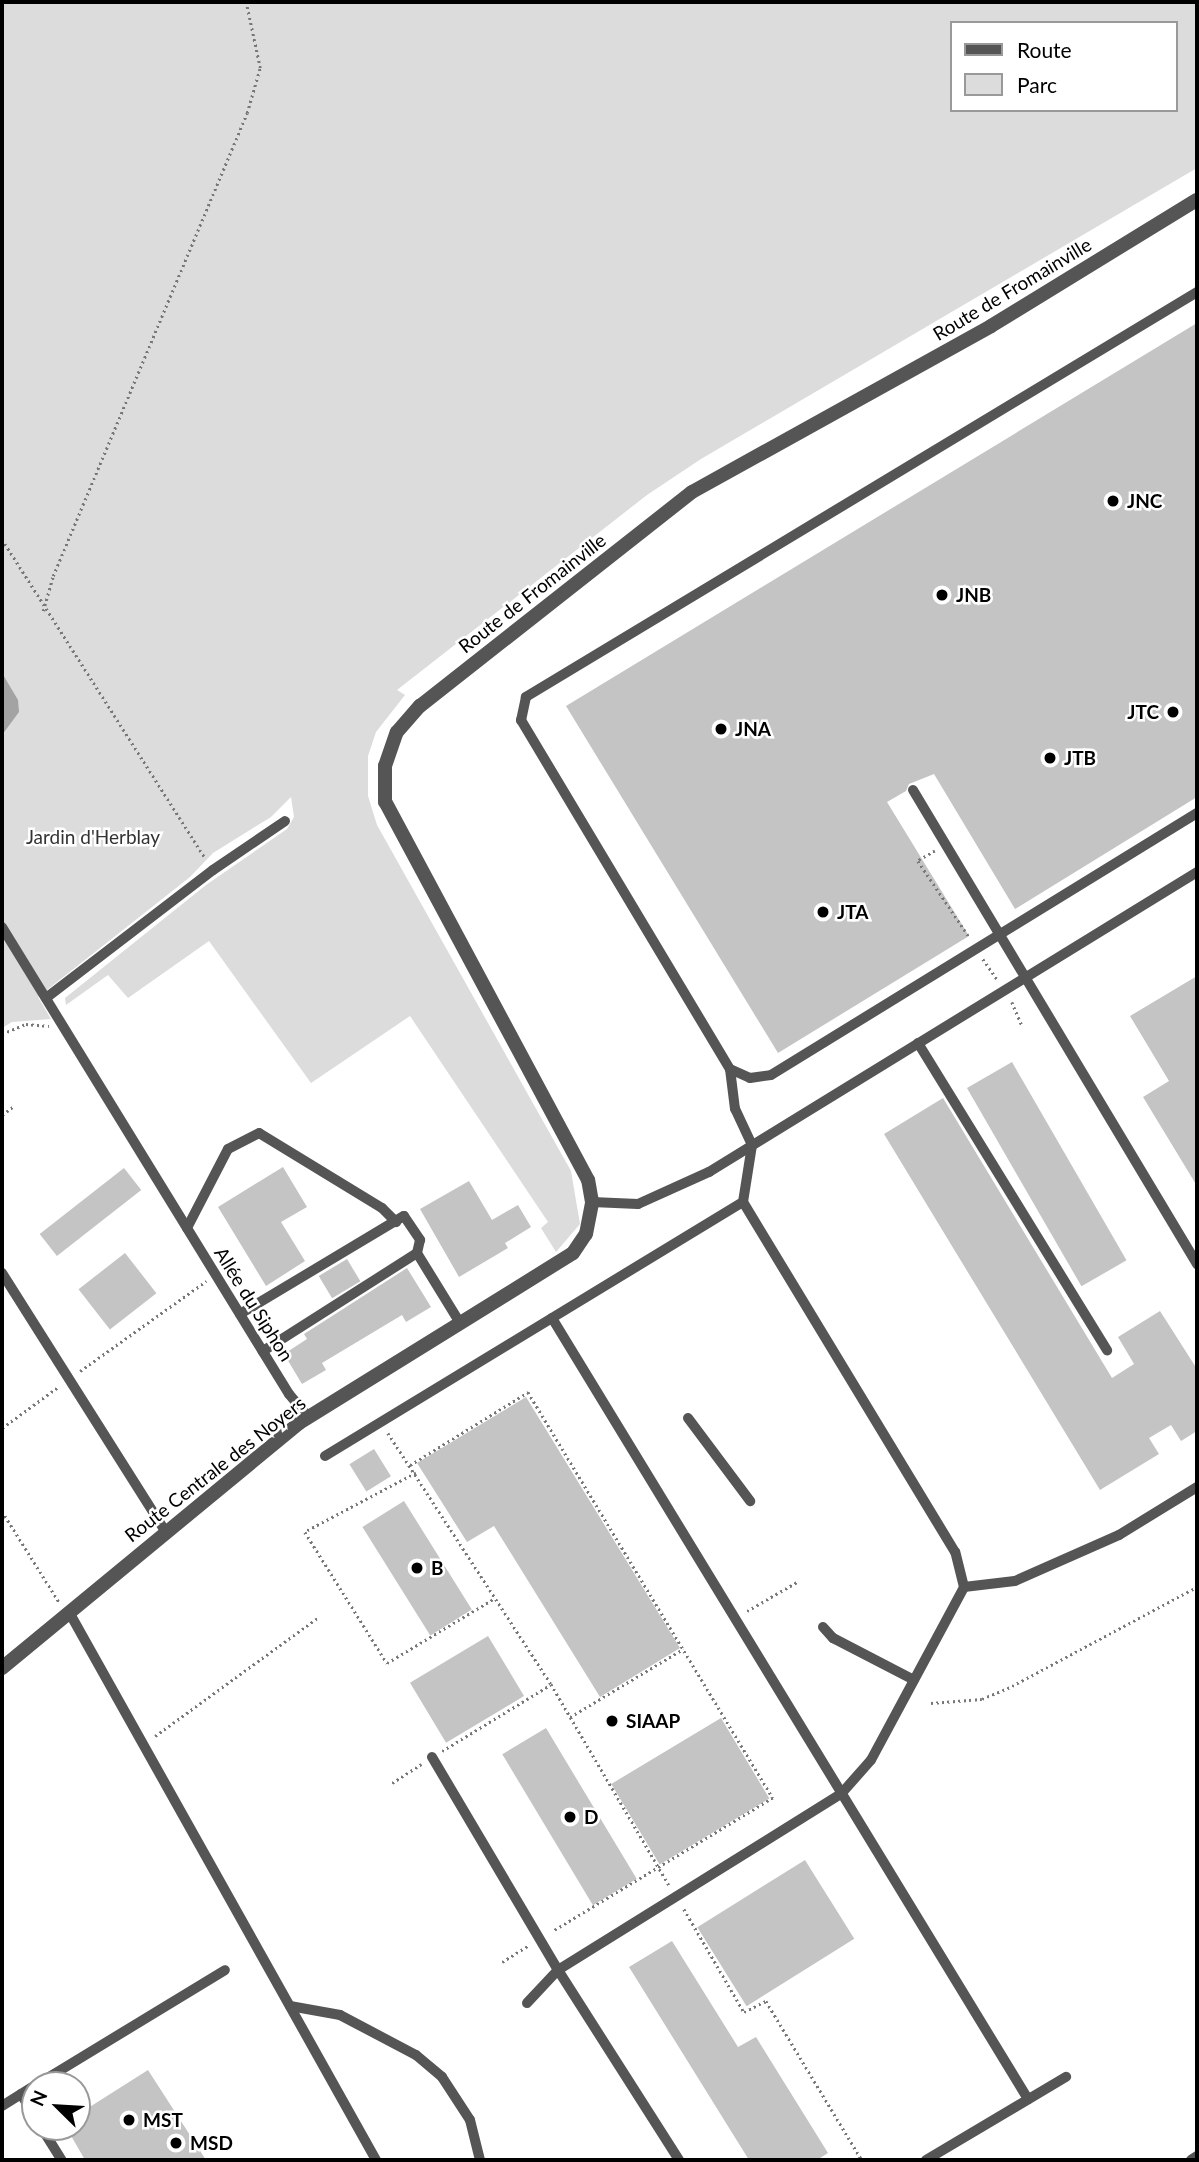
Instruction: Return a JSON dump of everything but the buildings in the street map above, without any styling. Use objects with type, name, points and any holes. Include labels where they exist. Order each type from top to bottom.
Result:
[{"type":"street","name":"Route de Fromainville","points":[[573,1253],[586,1234],[592,1202],[588,1180],[385,802],[385,766],[397,732],[420,706],[692,492],[991,326],[1197,200]]},
{"type":"street","name":"Route Centrale des Noyers","points":[[2,1668],[165,1531],[308,1417],[573,1253]]},
{"type":"lane","points":[[527,2003],[558,1970],[841,1794],[871,1760],[964,1587],[955,1552],[743,1202],[752,1145],[735,1109],[730,1069],[521,720],[526,697],[1197,292]]},
{"type":"lane","points":[[914,790],[1197,1264]]},
{"type":"lane","points":[[730,1069],[750,1078],[771,1074],[1197,813]]},
{"type":"lane","points":[[46,998],[213,870],[285,821]]},
{"type":"lane","points":[[592,1202],[638,1204],[709,1172],[1197,872]]},
{"type":"lane","name":"Allée du Siphon","points":[[2,927],[262,1351],[308,1417]]},
{"type":"lane","points":[[918,1043],[1107,1350]]},
{"type":"lane","points":[[187,1228],[228,1149],[259,1133],[382,1208],[396,1222]]},
{"type":"lane","points":[[325,1456],[743,1202]]},
{"type":"lane","points":[[240,1314],[404,1216],[420,1240],[417,1253],[460,1323]]},
{"type":"lane","points":[[262,1351],[417,1253]]},
{"type":"lane","points":[[2,1273],[165,1531]]},
{"type":"lane","points":[[552,1318],[1028,2099]]},
{"type":"lane","points":[[688,1418],[736,1489],[750,1501]]},
{"type":"lane","points":[[964,1587],[1015,1581],[1119,1535],[1197,1487]]},
{"type":"lane","points":[[69,1612],[376,2160]]},
{"type":"lane","points":[[823,1627],[833,1638],[914,1680]]},
{"type":"lane","points":[[432,1757],[542,1938],[558,1970],[679,2160]]},
{"type":"lane","points":[[58,2071],[225,1970]]},
{"type":"lane","points":[[290,2006],[340,2015],[416,2055],[442,2077],[470,2120],[480,2160]]},
{"type":"lane","points":[[926,2160],[1066,2077]]},
{"type":"lane","points":[[2,2106],[21,2094]]},
{"type":"lane","points":[[50,2141],[62,2160]]},
{"type":"lane","points":[[1191,2160],[1197,2156]]},
{"type":"path","points":[[43,611],[53,576],[247,113],[260,68],[246,2]]},
{"type":"path","points":[[2,539],[43,611],[213,870]]},
{"type":"path","points":[[947,844],[918,861],[970,939]]},
{"type":"path","points":[[2,1034],[26,1024],[64,1027]]},
{"type":"path","points":[[2,1115],[14,1106]]},
{"type":"path","points":[[2,1428],[209,1279]]},
{"type":"path","points":[[411,1465],[528,1392],[773,1798],[502,1962]]},
{"type":"path","points":[[379,1422],[416,1472],[551,1684],[658,1870],[676,1895],[744,2012],[766,2001],[862,2160]]},
{"type":"path","points":[[416,1472],[305,1532],[387,1663],[496,1598]]},
{"type":"path","points":[[2,1511],[46,1587],[69,1612]]},
{"type":"path","points":[[735,1618],[797,1582]]},
{"type":"path","points":[[931,1703],[992,1695],[1197,1587]]},
{"type":"path","points":[[143,1744],[319,1616]]},
{"type":"path","points":[[570,1717],[683,1649]]},
{"type":"path","points":[[391,1783],[551,1684]]},
{"type":"green space","name":"Jardin d'Herblay","points":[[2,2],[1197,2],[1197,168],[701,459],[647,495],[397,690],[405,695],[376,732],[368,756],[368,796],[377,825],[571,1171],[580,1224],[556,1252],[541,1228],[548,1222],[410,1016],[311,1083],[209,941],[128,998],[108,975],[66,1005],[65,998],[206,885],[287,829],[294,817],[291,797],[271,817],[213,853],[190,877],[38,997],[51,1019],[12,1022],[2,1028]]},
{"type":"shaded area","points":[[2,673],[18,700],[19,712],[2,735]]},
{"type":"place","name":"JNC","points":[[1113,501]]},
{"type":"place","name":"JNB","points":[[942,595]]},
{"type":"place","name":"JTC","points":[[1173,712]]},
{"type":"place","name":"JNA","points":[[721,729]]},
{"type":"place","name":"JTB","points":[[1050,758]]},
{"type":"place","name":"JTA","points":[[823,912]]},
{"type":"place","name":"B","points":[[417,1568]]},
{"type":"place","name":"SIAAP","points":[[612,1721]]},
{"type":"place","name":"D","points":[[570,1817]]},
{"type":"place","name":"MST","points":[[129,2120]]},
{"type":"place","name":"MSD","points":[[176,2143]]}]
